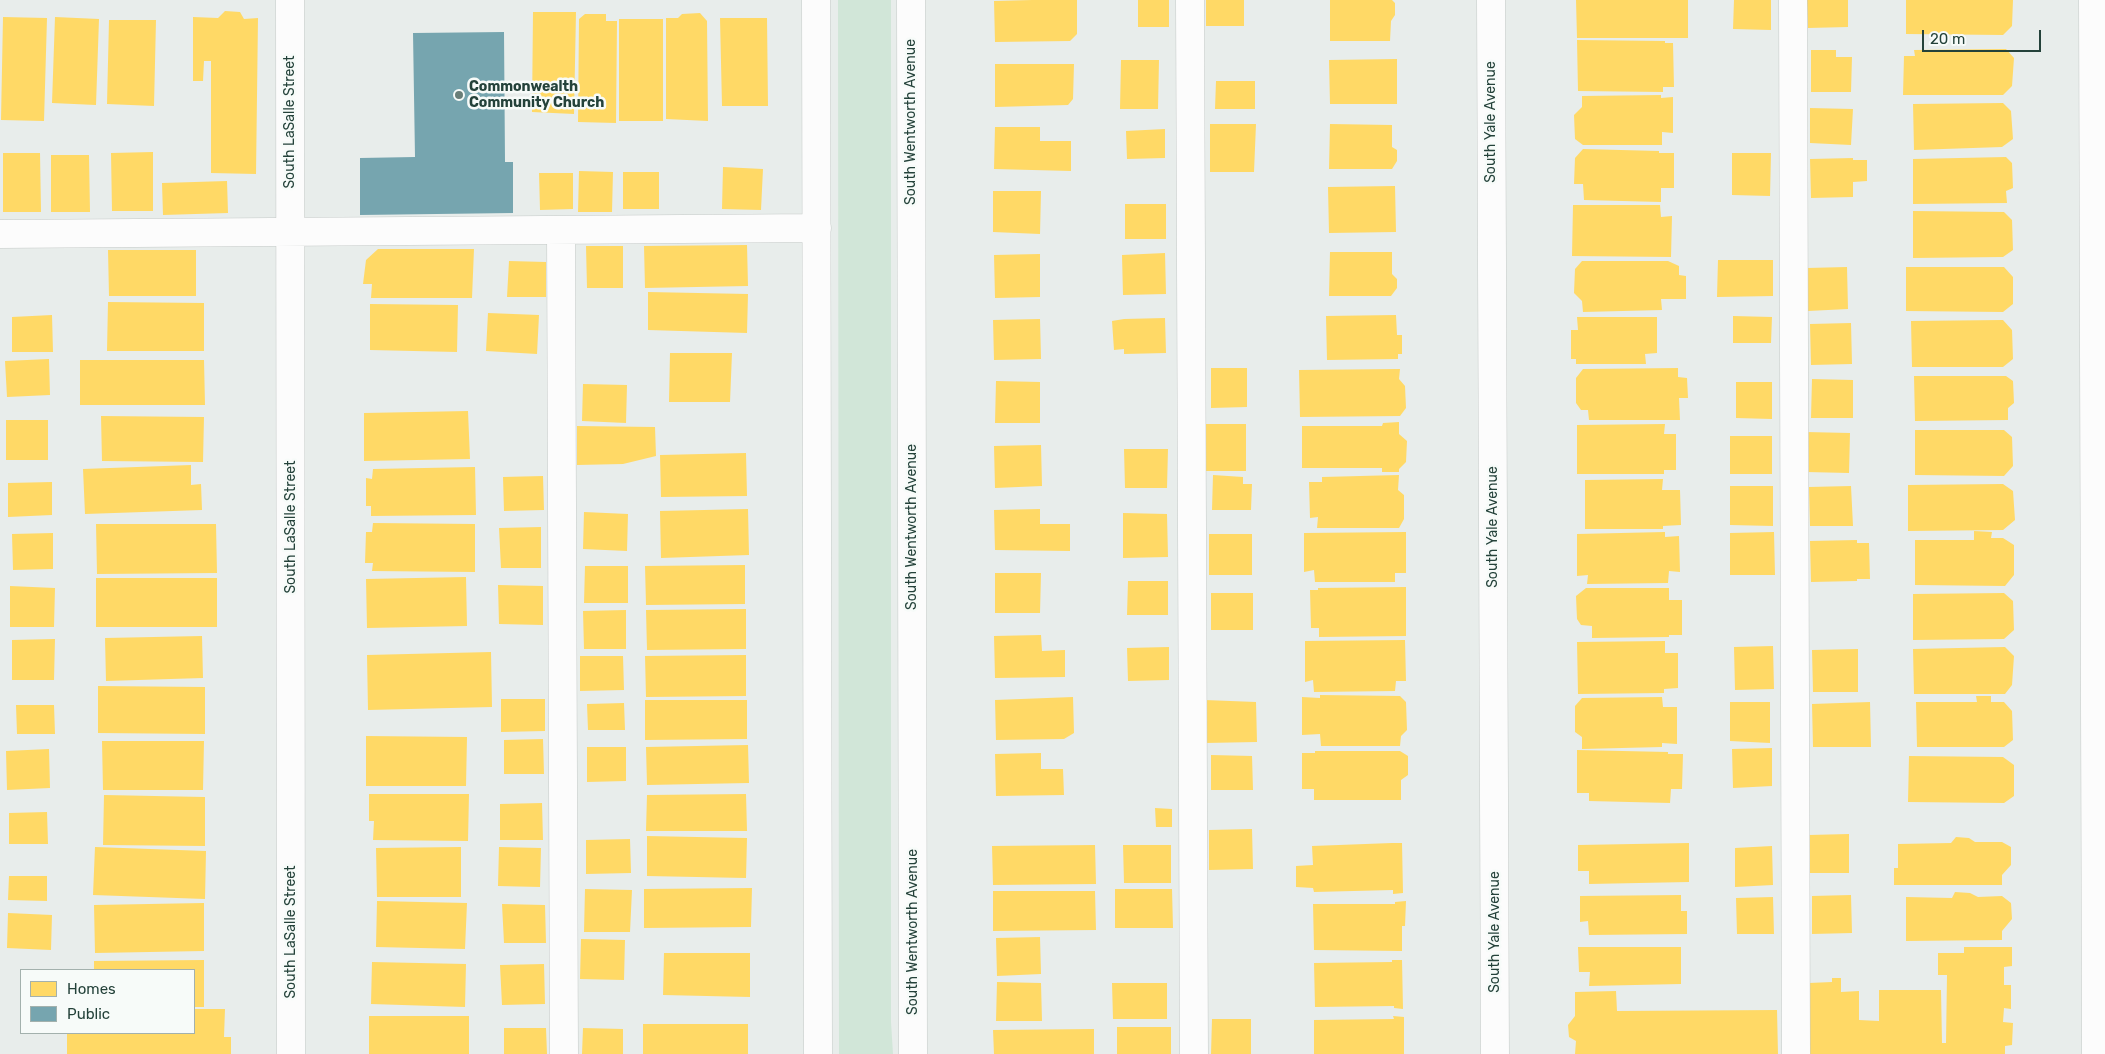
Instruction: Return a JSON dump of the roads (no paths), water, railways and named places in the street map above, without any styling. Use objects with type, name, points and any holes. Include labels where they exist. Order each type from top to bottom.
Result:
[{"type":"street","name":"South LaSalle Street","points":[[290,0],[291,1054]]},
{"type":"street","points":[[816,0],[818,1054]]},
{"type":"street","name":"South Wentworth Avenue","points":[[911,0],[913,1054]]},
{"type":"street","points":[[1190,0],[1194,1054]]},
{"type":"street","name":"South Yale Avenue","points":[[1491,0],[1495,1054]]},
{"type":"street","points":[[1793,0],[1796,1054]]},
{"type":"street","points":[[2093,0],[2096,1054]]},
{"type":"street","points":[[0,234],[817,228]]},
{"type":"street","points":[[561,230],[564,1054]]},
{"type":"place","name":"Commonwealth Community Church","points":[[459,95]]}]
